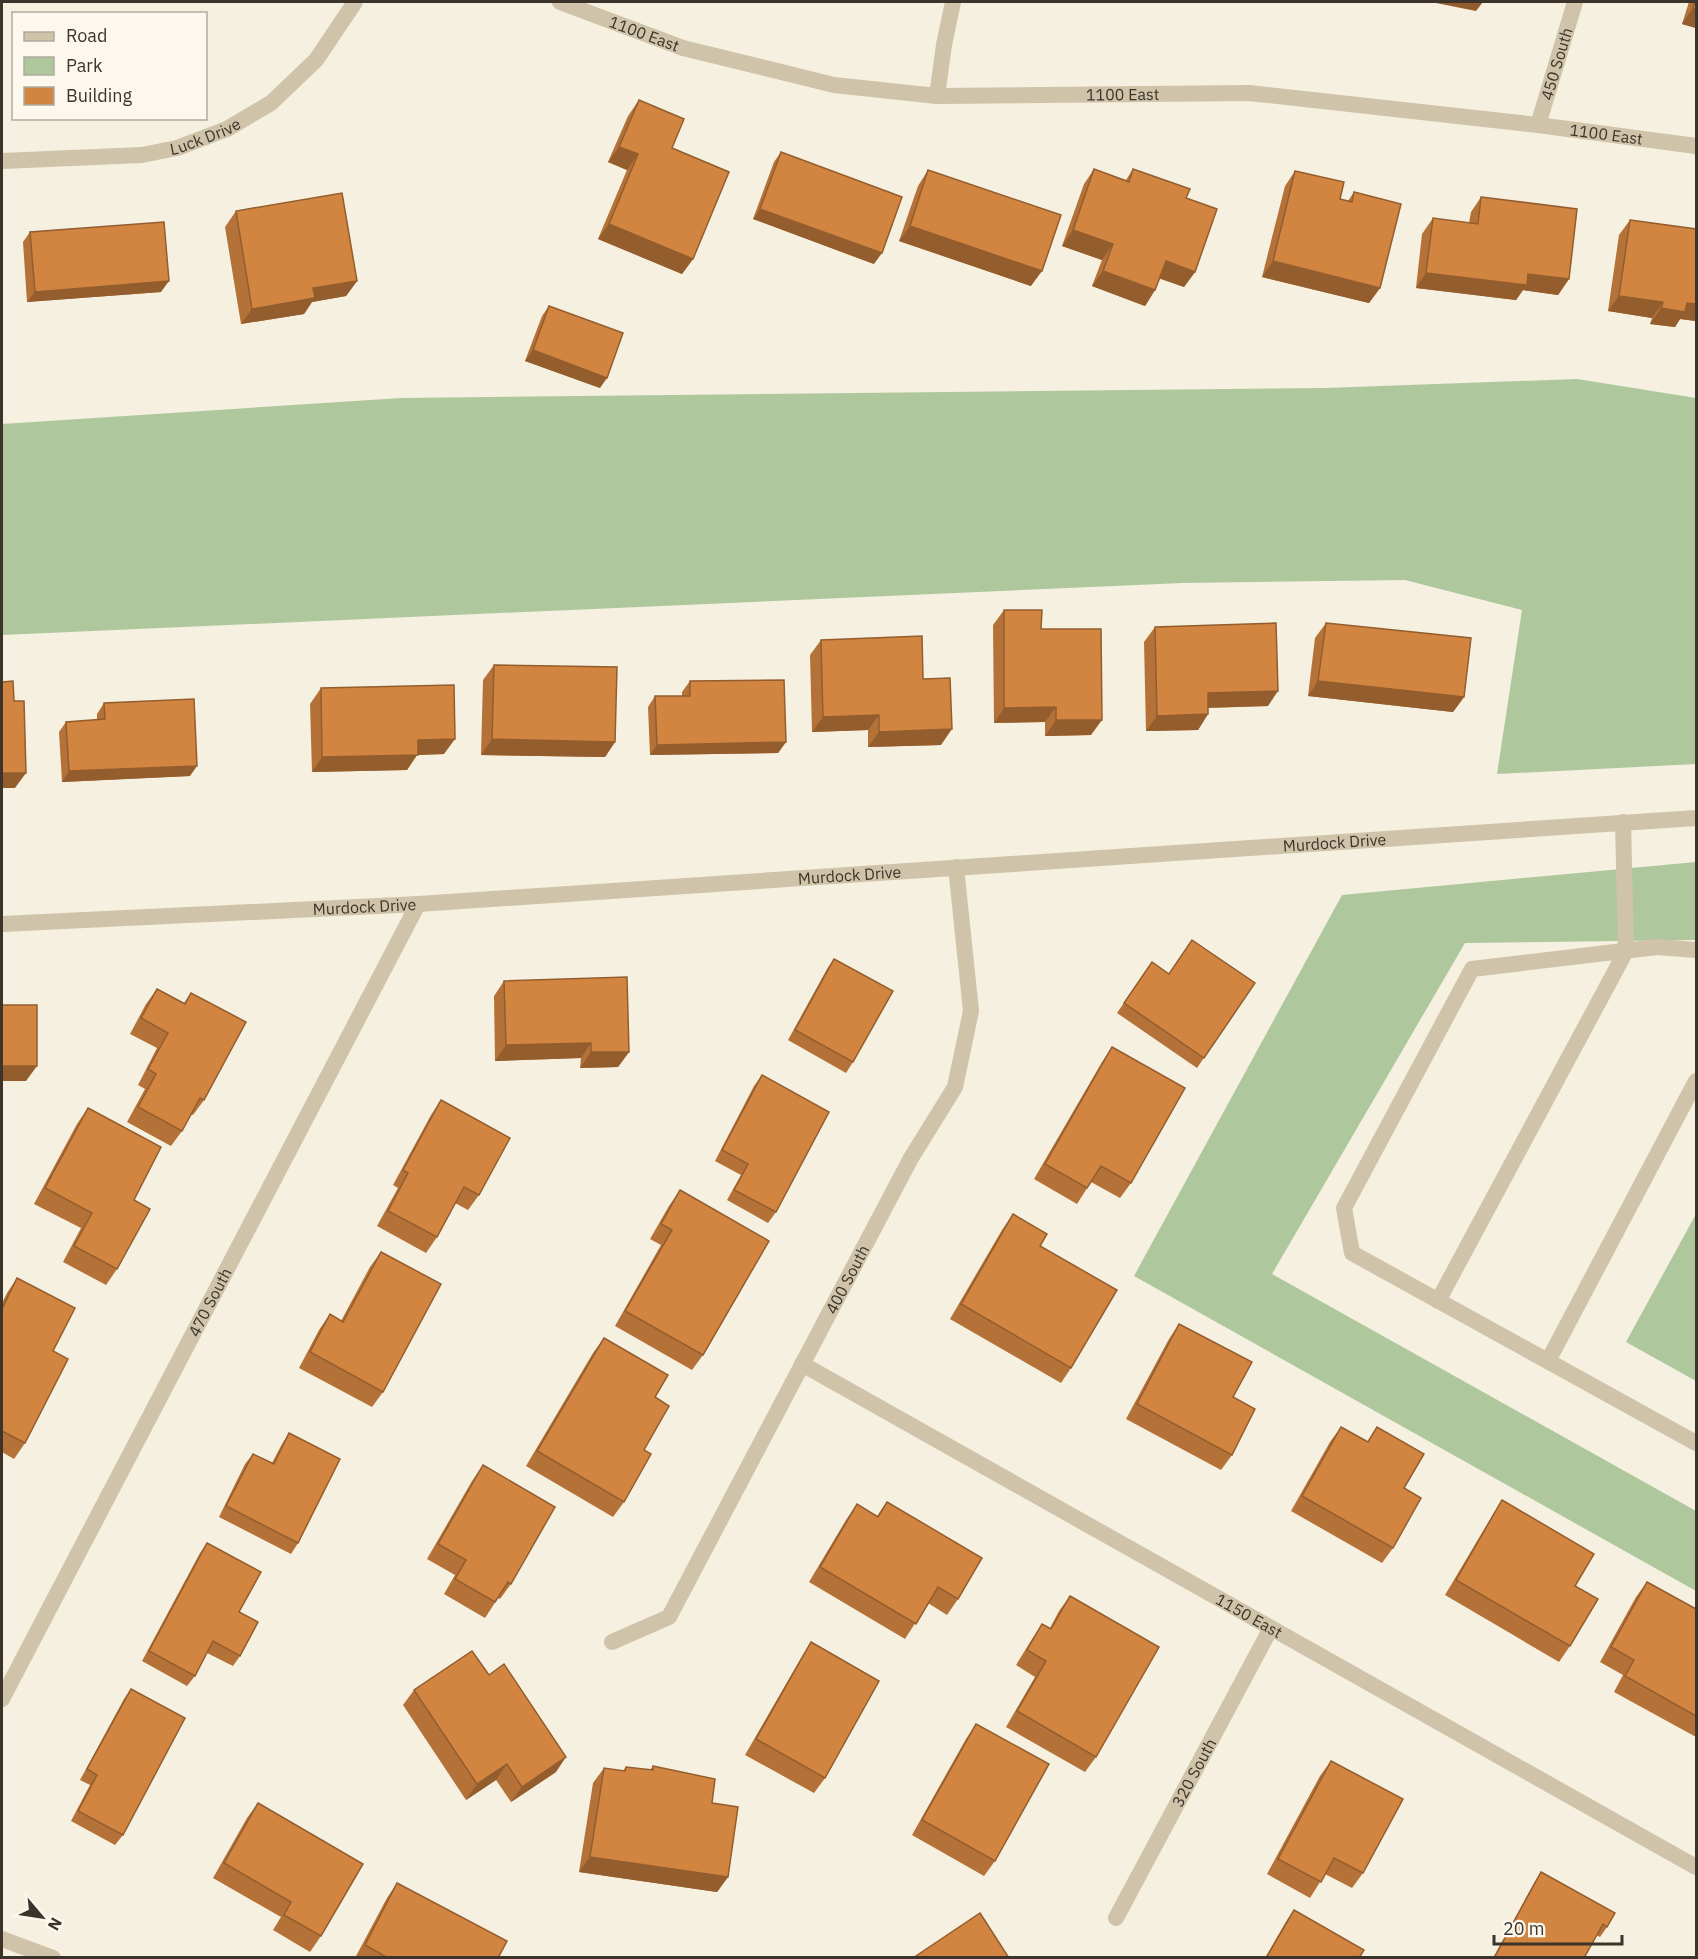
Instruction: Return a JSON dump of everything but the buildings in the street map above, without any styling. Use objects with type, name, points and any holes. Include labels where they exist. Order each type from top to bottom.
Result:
[{"type":"street","name":"Luck Drive","points":[[2,161],[142,155],[177,148],[227,129],[271,103],[316,60],[355,2]]},
{"type":"street","name":"1100 East","points":[[560,2],[683,48],[834,85],[937,96],[1248,93],[1538,125],[1696,146]]},
{"type":"street","points":[[937,96],[953,2]]},
{"type":"street","name":"450 South","points":[[1538,125],[1575,2]]},
{"type":"street","name":"Murdock Drive","points":[[2,924],[418,904],[1696,818]]},
{"type":"street","points":[[1438,1301],[1626,951],[1623,822]]},
{"type":"street","name":"400 South","points":[[612,1642],[669,1617],[910,1158],[955,1087],[971,1011],[956,867]]},
{"type":"street","name":"470 South","points":[[2,1699],[418,904]]},
{"type":"street","points":[[1696,950],[1657,947],[1472,969],[1344,1208],[1352,1253],[1696,1443]]},
{"type":"street","points":[[1548,1361],[1696,1081]]},
{"type":"street","name":"1150 East","points":[[802,1364],[1696,1867]]},
{"type":"street","name":"320 South","points":[[1116,1918],[1271,1628]]},
{"type":"street","points":[[2,1939],[53,1958]]},
{"type":"green space","points":[[1577,379],[1696,398],[1696,764],[1497,774],[1522,610],[1405,580],[1182,583],[2,635],[2,424],[401,398],[1325,388]]},
{"type":"green space","points":[[1696,862],[1696,940],[1465,943],[1272,1274],[1696,1511],[1696,1591],[1134,1276],[1342,895]]},
{"type":"green space","points":[[1696,1214],[1696,1381],[1626,1342]]}]
